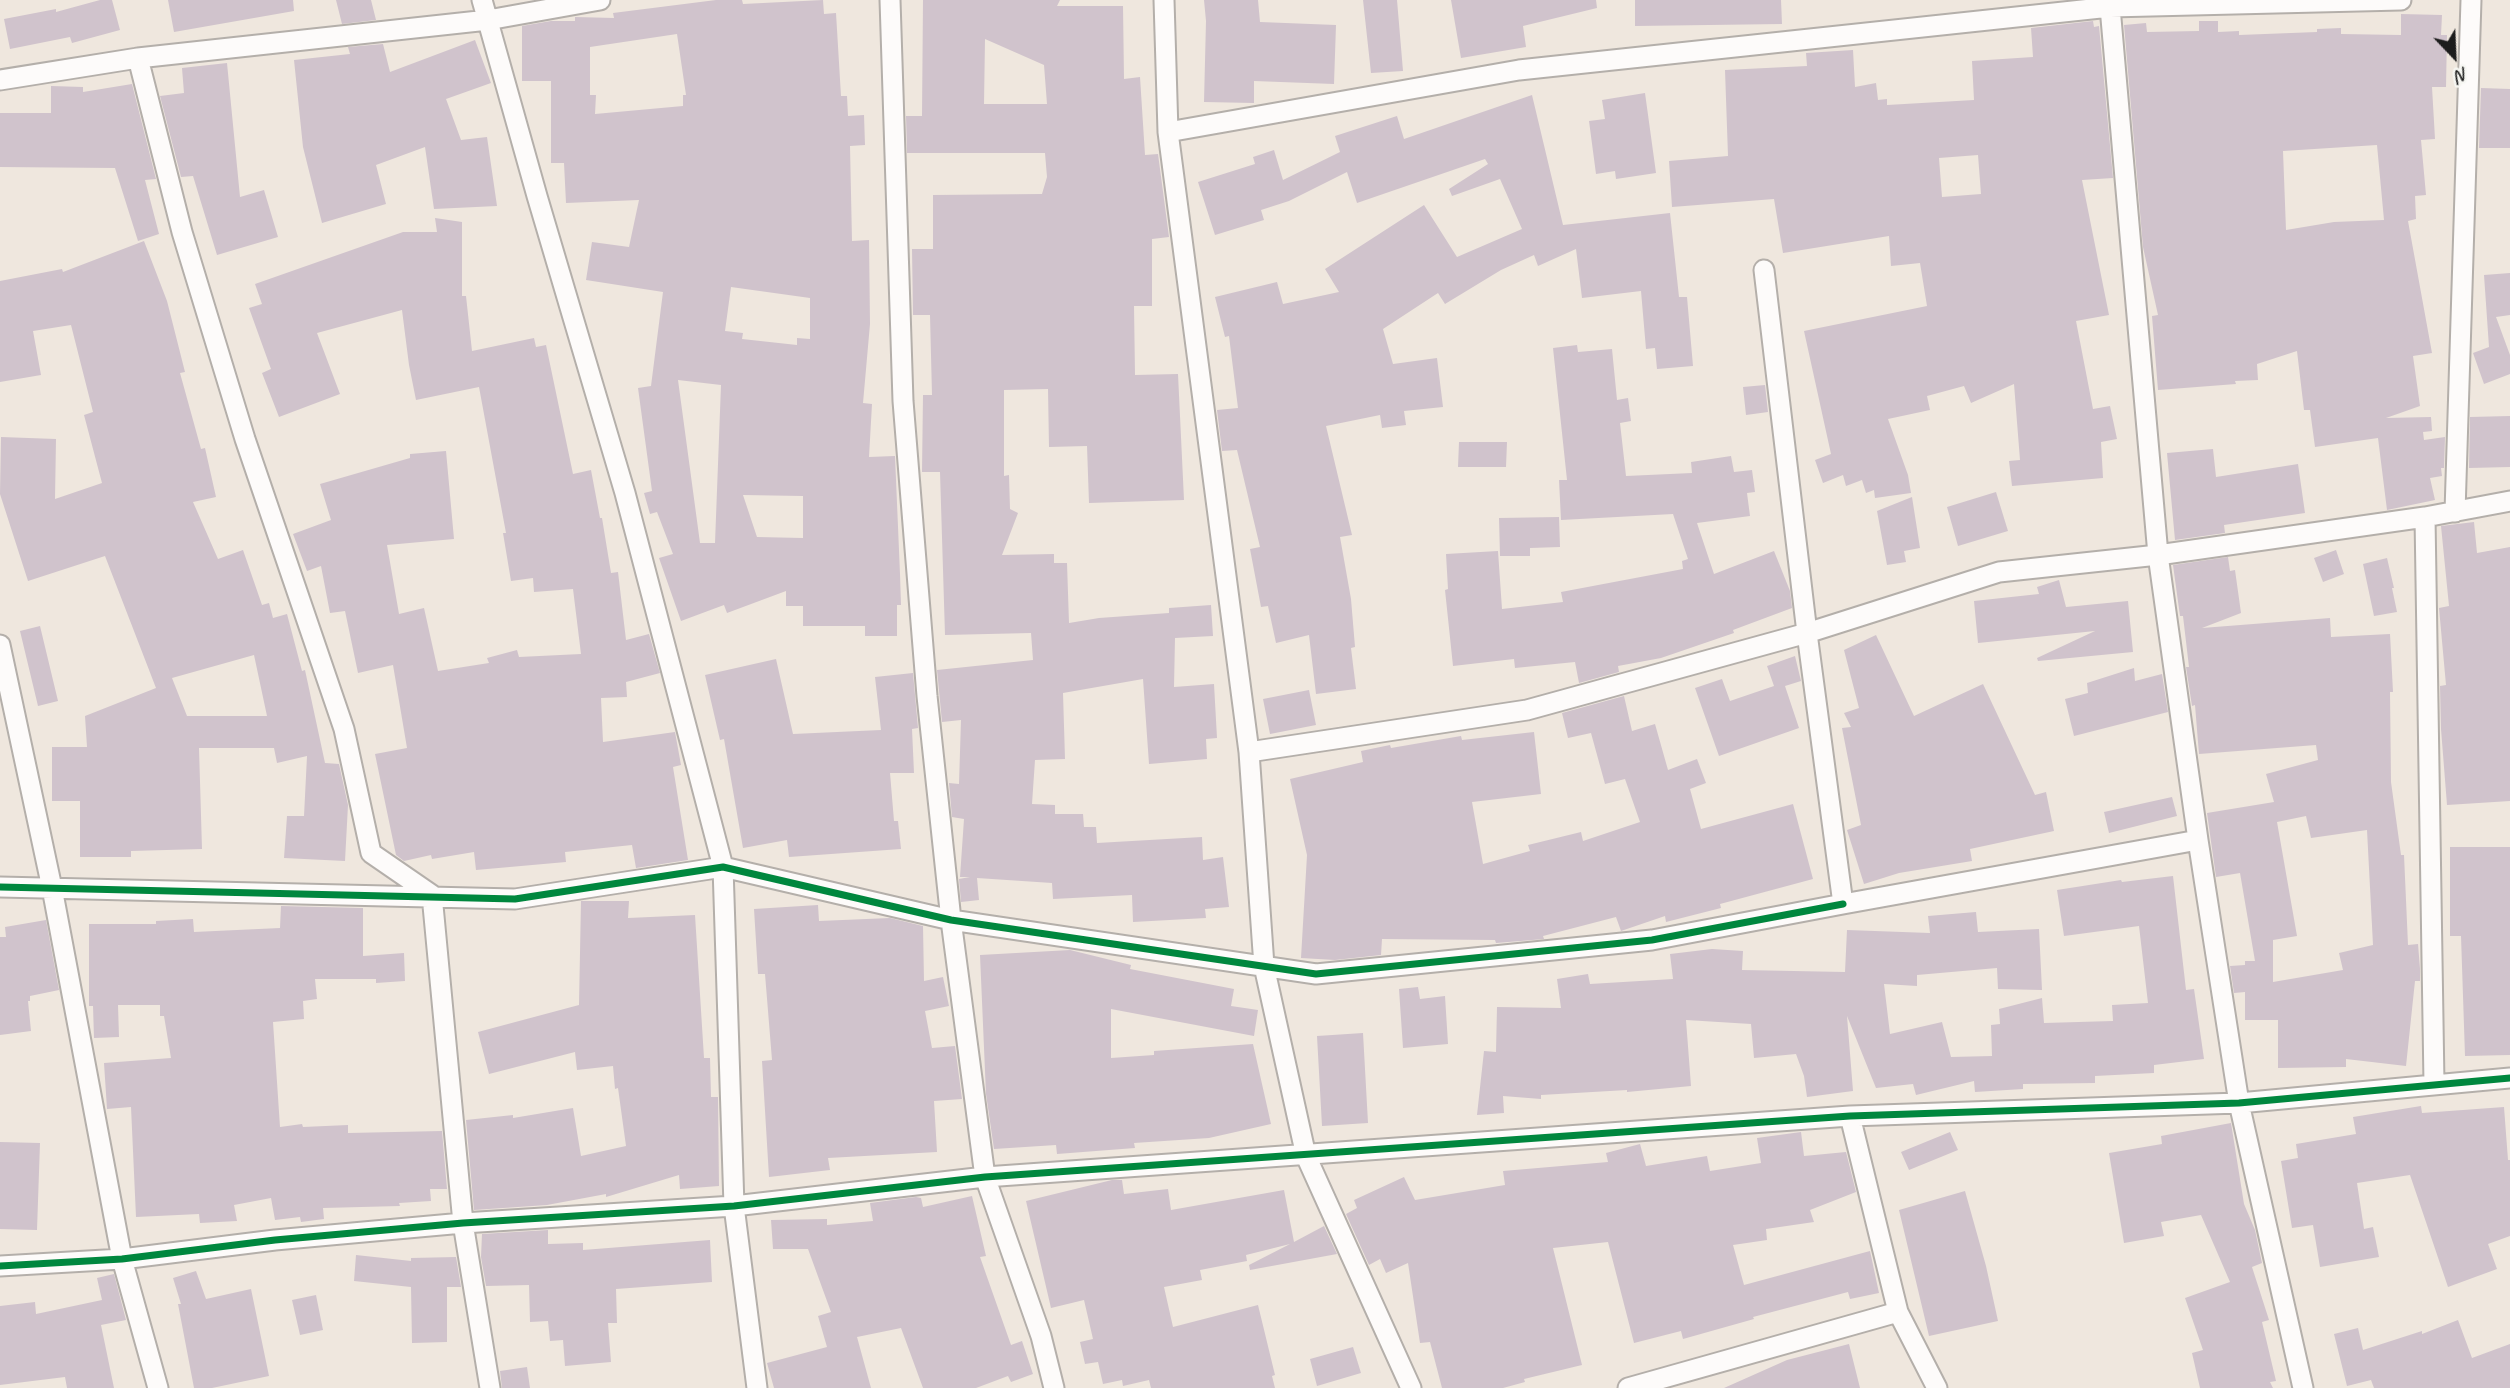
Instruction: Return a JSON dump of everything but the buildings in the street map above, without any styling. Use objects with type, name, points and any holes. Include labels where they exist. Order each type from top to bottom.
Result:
[{"type":"street","points":[[482,0],[625,494],[723,867],[734,1206],[757,1388]]},
{"type":"street","points":[[0,80],[138,58],[488,20],[600,0]]},
{"type":"street","points":[[890,0],[903,401],[927,696],[951,920],[985,1177],[1041,1336],[1054,1388]]},
{"type":"street","points":[[1164,0],[1168,132],[1249,752],[1264,966],[1306,1156],[1411,1388]]},
{"type":"street","points":[[1168,132],[1519,69],[2110,7],[2401,0]]},
{"type":"street","points":[[2455,512],[2471,0]]},
{"type":"street","points":[[2110,7],[2158,555],[2198,840],[2239,1103],[2303,1388]]},
{"type":"street","points":[[138,58],[181,232],[245,439],[344,729],[371,853],[432,895]]},
{"type":"street","points":[[1764,270],[1807,633],[1843,904]]},
{"type":"street","points":[[1249,752],[1527,710],[1807,633],[1999,572],[2158,555],[2425,517],[2510,501]]},
{"type":"street","points":[[2425,517],[2434,1084]]},
{"type":"street","points":[[0,645],[52,888],[122,1259],[158,1388]]},
{"type":"street","points":[[0,887],[515,899],[723,867],[951,920],[1315,974],[1652,940],[2198,840]]},
{"type":"street","points":[[432,895],[463,1223],[490,1388]]},
{"type":"street","points":[[0,1266],[122,1259],[275,1240],[463,1223],[734,1206],[985,1177],[1850,1115],[2239,1103],[2510,1078]]},
{"type":"street","points":[[1850,1115],[1898,1312],[1937,1388]]},
{"type":"street","points":[[1642,1386],[1898,1312]]},
{"type":"cycle path","points":[[0,887],[515,899],[723,867],[951,920],[1316,974],[1652,940],[1843,904]]},
{"type":"cycle path","points":[[0,1266],[122,1259],[275,1240],[463,1223],[734,1206],[985,1177],[1850,1116],[2239,1103],[2510,1078]]}]
